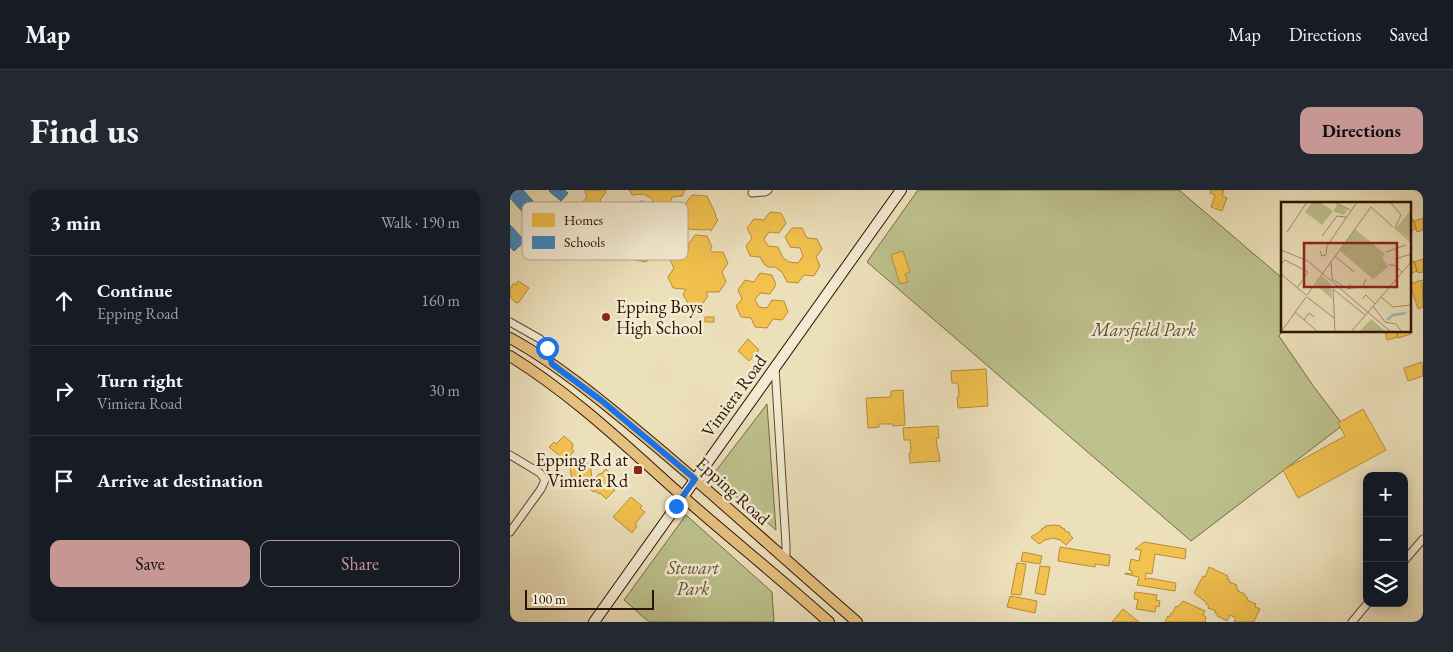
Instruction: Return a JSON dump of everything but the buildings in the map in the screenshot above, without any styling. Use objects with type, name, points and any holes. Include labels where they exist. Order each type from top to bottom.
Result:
[{"type":"main road","name":"Epping Road","points":[[510,338],[552,364],[602,401],[695,479],[857,622]]},
{"type":"main road","name":"Epping Road","points":[[510,356],[557,388],[604,426],[829,622]]},
{"type":"street","points":[[752,194],[768,190]]},
{"type":"street","name":"Vimiera Road","points":[[594,622],[901,190]]},
{"type":"street","points":[[510,322],[540,339],[547,348],[552,364]]},
{"type":"street","points":[[775,367],[786,560]]},
{"type":"street","points":[[510,455],[540,473],[545,480],[541,489],[510,532]]},
{"type":"street","points":[[1408,556],[1423,539]]},
{"type":"street","points":[[1352,622],[1365,607]]},
{"type":"green space","name":"Marsfield Park","points":[[918,190],[1179,190],[1281,277],[1281,332],[1279,336],[1343,425],[1191,541],[867,262]]},
{"type":"green space","points":[[767,404],[776,530],[712,476]]},
{"type":"green space","name":"Stewart Park","points":[[686,515],[772,592],[774,622],[649,622],[624,600]]},
{"type":"place","name":"Epping Boys High School","points":[[606,317]]},
{"type":"place","name":"Epping Rd at Vimiera Rd","points":[[638,470]]},
{"type":"route","points":[[547,348],[552,364],[602,401],[695,479],[676,506]]}]
